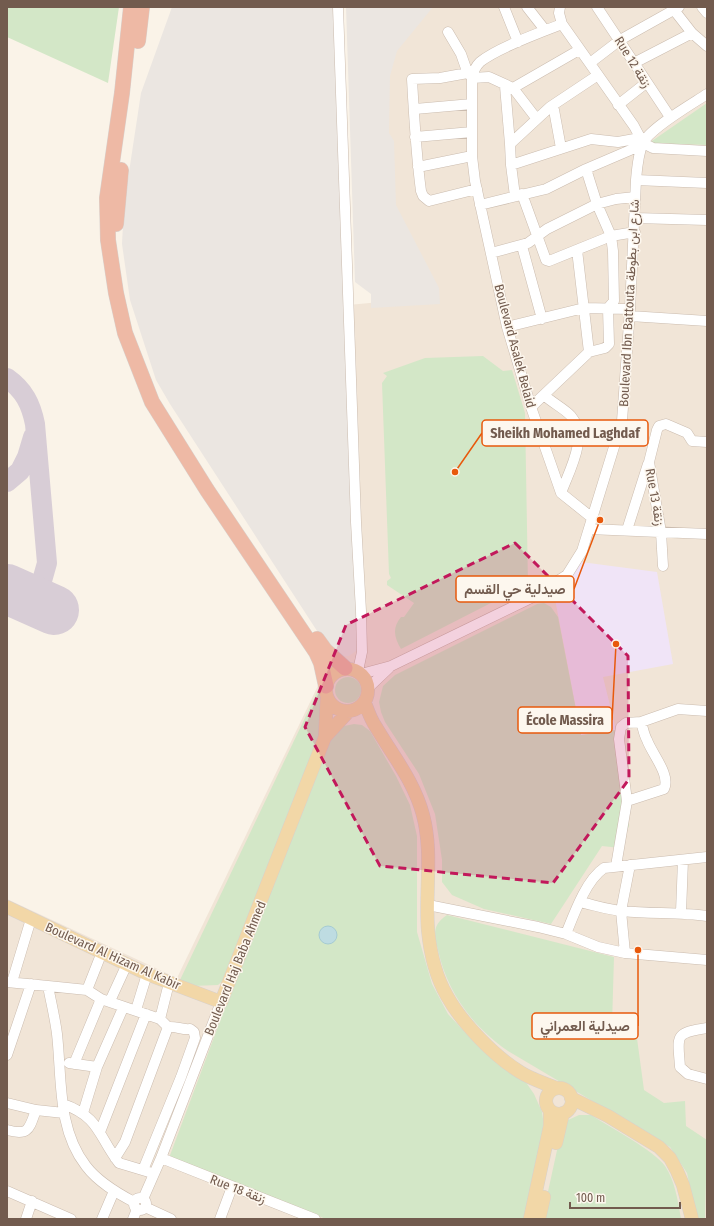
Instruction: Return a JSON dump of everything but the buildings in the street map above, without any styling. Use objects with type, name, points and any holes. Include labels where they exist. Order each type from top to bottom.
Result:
[{"type":"highway","points":[[131,7],[122,93],[107,198],[108,240],[116,293],[125,333],[152,402],[207,490],[316,652],[321,663],[327,692]]},
{"type":"highway","points":[[142,7],[122,160],[116,228],[121,276],[139,348],[157,393],[196,456],[325,650],[353,671]]},
{"type":"main road","points":[[353,671],[369,688],[368,696],[365,703],[361,707],[350,711],[325,737],[327,692],[332,674],[353,671]]},
{"type":"main road","points":[[327,692],[335,708],[350,711],[375,727]]},
{"type":"main road","points":[[365,703],[375,727],[406,773],[423,815],[429,854],[428,929],[431,950],[447,996],[466,1023],[484,1043],[520,1072],[556,1110],[608,1116]]},
{"type":"main road","name":"Boulevard Haj Baba Ahmed","points":[[221,1002],[325,737]]},
{"type":"main road","name":"Boulevard Al Hizam Al Kabir","points":[[7,907],[147,974],[221,1002]]},
{"type":"main road","points":[[520,1072],[556,1088],[567,1091],[571,1098],[608,1116],[659,1147],[670,1158],[683,1185],[692,1219]]},
{"type":"main road","points":[[539,1219],[550,1126],[556,1110],[549,1092],[556,1088]]},
{"type":"main road","points":[[556,1110],[570,1106],[571,1098]]},
{"type":"main road","points":[[530,1219],[545,1172]]},
{"type":"street","points":[[338,7],[362,652],[353,671]]},
{"type":"street","points":[[504,7],[518,42]]},
{"type":"street","points":[[527,7],[545,30]]},
{"type":"street","points":[[560,7],[559,13],[562,24],[634,126],[642,142]]},
{"type":"street","name":"Rue 12 زنقة","points":[[596,7],[620,40],[670,117]]},
{"type":"street","points":[[702,7],[707,13]]},
{"type":"street","points":[[590,63],[620,40],[676,8],[692,33],[707,46]]},
{"type":"street","points":[[471,75],[480,62],[518,42],[562,24]]},
{"type":"street","points":[[448,32],[471,75],[472,156],[476,185],[429,201],[423,196],[421,191],[415,138],[415,109],[412,79],[471,75],[489,77],[509,87],[536,118]]},
{"type":"street","points":[[634,63],[692,33]]},
{"type":"street","points":[[509,87],[579,50]]},
{"type":"street","points":[[510,144],[530,127],[536,118],[550,107],[598,75]]},
{"type":"street","points":[[618,105],[646,82]]},
{"type":"street","points":[[509,87],[511,165],[519,195],[538,236],[546,260],[548,261],[611,236],[635,232]]},
{"type":"street","points":[[480,205],[546,189],[642,142],[670,117],[707,94]]},
{"type":"street","points":[[415,109],[472,104]]},
{"type":"street","points":[[550,107],[554,110],[561,148]]},
{"type":"street","points":[[415,138],[472,132]]},
{"type":"street","points":[[511,165],[591,139],[618,142],[642,142],[653,148],[707,151]]},
{"type":"street","name":"Boulevard Ibn Battouta شارع ابن بطوطة","points":[[391,666],[531,598],[556,583],[567,575],[576,563],[582,551],[591,517],[622,421],[635,232],[636,180],[642,142]]},
{"type":"street","points":[[418,167],[472,156]]},
{"type":"street","points":[[531,407],[589,352],[605,348],[609,344],[608,308],[614,301],[614,263],[611,236],[597,204],[586,169]]},
{"type":"street","points":[[636,180],[707,183]]},
{"type":"street","name":"Boulevard Asalek Belaid","points":[[476,185],[507,327],[531,407],[561,492]]},
{"type":"street","points":[[491,253],[522,246],[547,229],[597,204],[616,198],[635,197]]},
{"type":"street","points":[[635,218],[707,220]]},
{"type":"street","points":[[522,246],[542,319]]},
{"type":"street","points":[[577,250],[589,352]]},
{"type":"street","points":[[507,327],[584,308],[608,308],[707,322]]},
{"type":"street","points":[[544,395],[570,415],[576,428],[577,448],[561,492],[591,517]]},
{"type":"street","name":"Rue 13 زنقة","points":[[663,566],[662,532],[649,462],[657,430],[659,426],[666,424],[687,432],[692,441],[707,442]]},
{"type":"street","points":[[627,530],[649,462]]},
{"type":"street","points":[[589,529],[707,534]]},
{"type":"street","points":[[353,671],[391,666]]},
{"type":"street","points":[[369,688],[391,666]]},
{"type":"street","points":[[616,866],[627,801],[618,734],[621,727],[626,724],[641,722],[678,709],[707,711]]},
{"type":"street","points":[[627,801],[664,789],[666,784],[664,774],[646,739],[641,722]]},
{"type":"street","points":[[566,934],[580,902],[598,872],[604,868],[707,857]]},
{"type":"street","points":[[681,912],[683,860]]},
{"type":"street","points":[[625,953],[621,911],[630,865]]},
{"type":"street","points":[[580,902],[621,911],[650,913],[681,912],[707,916]]},
{"type":"street","points":[[428,905],[504,919],[566,934],[598,947],[625,953],[707,960]]},
{"type":"street","points":[[31,919],[10,982],[87,990],[123,1008],[136,1010],[160,1019],[168,1027]]},
{"type":"street","points":[[87,990],[102,952]]},
{"type":"street","points":[[74,1064],[105,1000],[127,964]]},
{"type":"street","points":[[136,1010],[147,974]]},
{"type":"street","points":[[160,1019],[169,983]]},
{"type":"street","points":[[7,1055],[31,984]]},
{"type":"street","points":[[48,986],[57,1032],[65,1121],[78,1155],[86,1167],[114,1191],[172,1219]]},
{"type":"street","name":"Boulevard Haj Baba Ahmed","points":[[133,1219],[161,1158],[221,1002]]},
{"type":"street","points":[[83,1113],[97,1067],[123,1008]]},
{"type":"street","points":[[100,1132],[146,1014]]},
{"type":"street","points":[[143,1170],[181,1077],[195,1038],[194,1032],[190,1029],[184,1030],[174,1026],[168,1027]]},
{"type":"street","points":[[115,1158],[125,1142],[168,1027]]},
{"type":"street","points":[[707,1028],[686,1031],[681,1034],[679,1040],[680,1067],[688,1074],[707,1079]]},
{"type":"street","points":[[59,1061],[97,1067]]},
{"type":"street","points":[[7,1103],[36,1110],[63,1108],[83,1113],[89,1117],[100,1132],[119,1163],[154,1174]]},
{"type":"street","points":[[7,1130],[22,1134],[30,1126],[36,1110]]},
{"type":"street","name":"Rue 18 زنقة","points":[[161,1158],[232,1187],[293,1215],[315,1219]]},
{"type":"street","points":[[220,1219],[232,1187]]},
{"type":"street","points":[[7,1191],[71,1219]]},
{"type":"street","points":[[102,1219],[114,1191]]},
{"type":"street","points":[[26,1219],[32,1202]]},
{"type":"highlighted area","points":[[515,543],[628,656],[629,779],[553,883],[380,866],[305,727],[346,625]]},
{"type":"shaded area","points":[[172,7],[335,7],[359,645],[356,651],[349,656],[332,654],[170,404],[156,380],[130,300],[122,244],[124,205],[141,93]]},
{"type":"shaded area","points":[[346,7],[433,7],[397,51],[390,76],[389,133],[394,141],[396,205],[439,288],[440,304],[371,308],[371,294],[355,282]]},
{"type":"shaded area","points":[[403,7],[707,7],[707,1219],[7,1219],[7,899],[177,978],[354,611],[338,306],[380,302],[375,45]]},
{"type":"shaded area","points":[[581,562],[657,572],[673,664],[603,677],[616,730],[581,735],[555,599],[556,587]]},
{"type":"green space","points":[[7,7],[119,7],[108,83],[7,37]]},
{"type":"green space","points":[[707,103],[707,145],[649,143]]},
{"type":"green space","points":[[483,356],[503,371],[512,370],[525,413],[528,584],[401,649],[395,633],[396,625],[414,603],[387,585],[387,581],[391,578],[389,574],[382,383],[387,376],[383,373],[425,358]]},
{"type":"green space","points":[[544,603],[551,607],[558,617],[581,735],[616,730],[629,797],[629,826],[620,848],[602,846],[551,924],[484,909],[452,895],[442,882],[442,860],[435,814],[419,774],[385,722],[379,702],[383,686],[395,675],[537,604]]},
{"type":"green space","points":[[348,677],[358,680],[361,690],[358,700],[348,703],[338,700],[335,690],[338,680]]},
{"type":"green space","points":[[323,680],[323,729],[228,976],[218,985],[192,986],[180,980]]},
{"type":"green space","points":[[354,724],[362,725],[370,731],[396,776],[410,805],[417,836],[417,932],[432,984],[448,1014],[473,1041],[525,1081],[534,1094],[542,1112],[544,1126],[526,1219],[326,1219],[169,1158],[235,981],[331,740],[344,726]]},
{"type":"green space","points":[[447,915],[614,957],[612,1025],[636,1031],[644,1090],[664,1103],[685,1101],[686,1126],[707,1140],[705,1219],[697,1219],[687,1173],[670,1147],[508,1051],[473,1020],[463,1007],[448,980],[438,950],[435,930],[439,922]]},
{"type":"green space","points":[[579,1115],[591,1115],[642,1146],[660,1160],[665,1166],[674,1185],[681,1219],[542,1219],[561,1132],[566,1121]]},
{"type":"water","points":[[328,926],[334,929],[337,935],[334,941],[328,944],[322,941],[319,935],[322,929]]},
{"type":"taxiway","points":[[7,378],[18,387],[26,398],[35,424],[47,563],[36,602]]},
{"type":"taxiway","points":[[7,482],[20,471],[27,457],[33,437]]},
{"type":"runway","points":[[7,589],[54,610]]},
{"type":"place","name":"Sheikh Mohamed Laghdaf","points":[[455,472]]},
{"type":"place","name":"صيدلية حي القسم","points":[[600,520]]},
{"type":"place","name":"École Massira","points":[[616,644]]},
{"type":"place","name":"صيدلية العمراني","points":[[638,950]]}]
